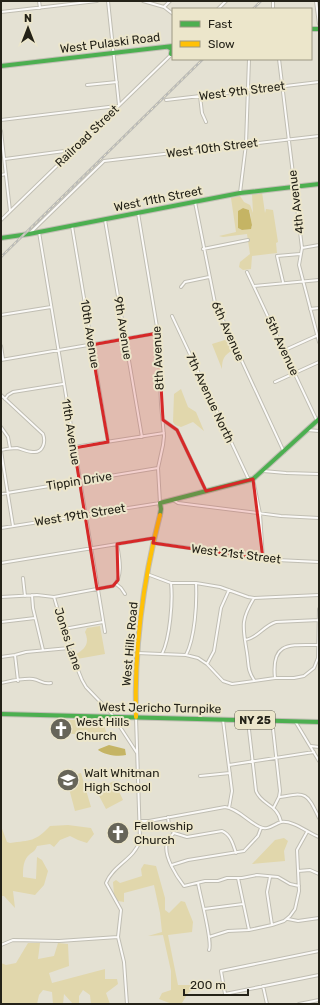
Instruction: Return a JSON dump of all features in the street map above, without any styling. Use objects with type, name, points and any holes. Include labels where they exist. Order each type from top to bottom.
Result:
[{"type":"street","points":[[39,1],[40,8]]},
{"type":"street","points":[[1,12],[97,1]]},
{"type":"street","points":[[1,120],[119,105],[108,1]]},
{"type":"street","points":[[143,1],[164,7],[172,13]]},
{"type":"street","points":[[164,7],[170,1]]},
{"type":"street","points":[[316,1],[319,24]]},
{"type":"street","name":"West Pulaski Road","points":[[1,66],[172,46]]},
{"type":"street","points":[[168,47],[172,50],[172,53]]},
{"type":"street","name":"Railroad Street","points":[[1,220],[172,53]]},
{"type":"street","points":[[240,193],[246,144],[249,60]]},
{"type":"street","name":"4th Avenue","points":[[279,60],[302,248],[299,262],[316,336],[319,342]]},
{"type":"street","points":[[87,85],[117,82]]},
{"type":"street","name":"West 9th Street","points":[[166,100],[319,82]]},
{"type":"street","points":[[200,96],[202,113],[206,122]]},
{"type":"street","points":[[1,130],[10,211]]},
{"type":"street","name":"West 10th Street","points":[[29,234],[104,161],[319,136]]},
{"type":"street","points":[[5,159],[73,150]]},
{"type":"street","points":[[1,174],[6,174]]},
{"type":"street","name":"West 11th Street","points":[[1,238],[105,220],[240,193],[319,184]]},
{"type":"street","name":"6th Avenue","points":[[195,202],[214,302],[284,452]]},
{"type":"street","name":"8th Avenue","points":[[138,213],[158,334],[161,404],[164,433],[158,468],[160,503]]},
{"type":"street","name":"9th Avenue","points":[[105,220],[142,437]]},
{"type":"street","name":"10th Avenue","points":[[72,226],[108,442]]},
{"type":"street","name":"11th Avenue","points":[[38,232],[105,632]]},
{"type":"street","points":[[203,249],[248,240]]},
{"type":"street","points":[[302,248],[319,245]]},
{"type":"street","points":[[283,283],[277,256],[300,254]]},
{"type":"street","name":"5th Avenue","points":[[247,272],[318,420]]},
{"type":"street","points":[[181,287],[185,282],[209,277]]},
{"type":"street","points":[[254,286],[319,280]]},
{"type":"street","points":[[1,315],[51,307]]},
{"type":"street","points":[[310,309],[319,308]]},
{"type":"street","name":"7th Avenue North","points":[[172,316],[251,480],[260,514],[263,559]]},
{"type":"street","points":[[1,346],[2,359],[158,334]]},
{"type":"street","points":[[284,350],[316,336]]},
{"type":"street","points":[[275,382],[319,362]]},
{"type":"street","points":[[5,398],[13,392],[63,384]]},
{"type":"street","points":[[1,395],[43,434],[44,438],[44,446],[36,452],[10,448],[1,450],[13,526]]},
{"type":"street","points":[[163,420],[177,430],[206,491]]},
{"type":"street","points":[[160,503],[251,480],[263,471],[318,420]]},
{"type":"street","points":[[1,427],[8,437],[10,448]]},
{"type":"street","points":[[308,430],[319,431]]},
{"type":"street","points":[[74,448],[164,433]]},
{"type":"street","name":"Tippin Drive","points":[[1,494],[158,468]]},
{"type":"street","points":[[263,471],[319,474]]},
{"type":"street","points":[[173,500],[178,503],[260,514],[319,518]]},
{"type":"street","name":"West 19th Street","points":[[1,528],[160,503]]},
{"type":"street","name":"West Hills Road","points":[[127,1004],[124,962],[118,937],[121,910],[106,882],[109,876],[136,848],[140,840],[135,681],[140,617],[154,538],[162,509],[160,503]]},
{"type":"street","points":[[1,563],[154,538]]},
{"type":"street","name":"West 21st Street","points":[[153,543],[263,559],[319,562]]},
{"type":"street","points":[[1,597],[32,595],[54,597],[113,586],[118,580],[120,564],[117,544]]},
{"type":"street","points":[[148,574],[171,583],[196,583],[220,587],[254,598],[319,596]]},
{"type":"street","points":[[23,578],[25,596]]},
{"type":"street","points":[[161,654],[167,644],[172,598],[171,583]]},
{"type":"street","points":[[186,655],[191,644],[197,601],[196,583]]},
{"type":"street","points":[[116,584],[125,594]]},
{"type":"street","points":[[207,664],[214,652],[221,608],[230,590]]},
{"type":"street","points":[[32,595],[35,618],[43,650]]},
{"type":"street","name":"Jones Lane","points":[[54,597],[69,648],[84,683],[113,716],[137,754]]},
{"type":"street","points":[[254,598],[244,617],[243,632],[249,670],[254,681]]},
{"type":"street","points":[[137,653],[186,655],[198,658],[207,664],[219,678],[227,683],[237,684],[275,678],[300,677],[308,674],[318,658],[319,608]]},
{"type":"street","points":[[1,622],[35,618]]},
{"type":"street","points":[[245,640],[254,638],[269,624],[276,622],[319,620]]},
{"type":"street","points":[[64,629],[103,622]]},
{"type":"street","points":[[275,678],[275,658],[282,649],[291,645],[319,645]]},
{"type":"street","points":[[1,656],[69,648]]},
{"type":"street","points":[[15,655],[18,681]]},
{"type":"street","points":[[1,683],[31,679],[48,684],[52,683]]},
{"type":"street","name":"West Jericho Turnpike","points":[[1,714],[319,722]]},
{"type":"street","points":[[223,719],[232,796],[229,808]]},
{"type":"street","points":[[248,720],[256,790],[261,799],[274,807],[280,817],[281,822]]},
{"type":"street","points":[[272,720],[280,785],[279,797],[274,807]]},
{"type":"street","points":[[296,721],[319,761]]},
{"type":"street","points":[[311,746],[319,747]]},
{"type":"street","points":[[228,765],[314,752]]},
{"type":"street","points":[[200,776],[230,773]]},
{"type":"street","points":[[279,797],[296,794],[304,796],[312,802],[319,818]]},
{"type":"street","points":[[140,821],[216,808],[229,808],[261,828],[270,828],[281,822],[296,825],[319,837]]},
{"type":"street","points":[[168,817],[169,826],[174,833],[187,837],[222,831],[226,833],[231,839],[236,853]]},
{"type":"street","points":[[172,865],[188,860],[241,852],[247,849],[258,836],[261,828]]},
{"type":"street","points":[[288,919],[295,909],[299,886],[297,850],[307,832]]},
{"type":"street","points":[[174,833],[168,840],[166,847],[176,875],[184,886],[205,881],[218,881],[257,875],[278,877],[290,884],[299,886]]},
{"type":"street","points":[[298,871],[310,870],[319,874]]},
{"type":"street","points":[[270,877],[267,892],[272,925]]},
{"type":"street","points":[[238,878],[249,930]]},
{"type":"street","points":[[198,883],[211,947],[209,950]]},
{"type":"street","points":[[204,910],[243,904]]},
{"type":"street","points":[[209,937],[228,931],[249,930],[272,925],[288,919],[298,921],[319,918]]},
{"type":"street","points":[[1,945],[13,940],[59,941],[118,937]]},
{"type":"street","points":[[319,951],[220,970],[225,994],[319,975]]},
{"type":"street","points":[[263,986],[267,1004]]},
{"type":"street","points":[[299,1004],[319,1000]]},
{"type":"highlighted area","points":[[158,333],[163,420],[177,430],[206,491],[253,479],[263,559],[153,543],[154,538],[117,544],[118,580],[113,586],[97,589],[74,448],[108,442],[91,345]]},
{"type":"shaded area","points":[[262,192],[265,213],[266,209],[273,210],[278,242],[276,243],[277,253],[252,256],[251,269],[243,270],[239,267],[240,262],[250,254],[247,234],[223,237],[219,236],[236,232],[231,198],[240,196],[244,202],[250,205],[253,213],[252,194]],"holes":[[[243,208],[249,210],[252,227],[245,229],[238,228],[240,210]]]},
{"type":"shaded area","points":[[243,208],[249,210],[252,225],[251,229],[242,230],[238,228],[238,211]]},
{"type":"shaded area","points":[[228,339],[233,350],[224,358],[222,369],[212,344]]},
{"type":"shaded area","points":[[181,389],[188,407],[196,412],[204,431],[193,422],[181,427],[175,425],[173,422],[174,394]]},
{"type":"shaded area","points":[[100,626],[105,654],[77,659],[75,655],[86,646],[87,643],[85,632],[87,628]]},
{"type":"shaded area","points":[[57,720],[102,720],[107,734],[58,734]]},
{"type":"shaded area","points":[[109,745],[125,749],[126,755],[112,755],[98,750]]},
{"type":"shaded area","points":[[81,773],[91,807],[75,811],[66,777]]},
{"type":"shaded area","points":[[114,781],[123,800],[106,809],[96,790]]},
{"type":"shaded area","points":[[68,825],[91,828],[94,834],[87,843],[70,836],[60,840],[54,847],[50,844],[37,846],[25,862],[23,867],[23,877],[36,879],[37,857],[42,860],[48,871],[44,885],[35,895],[13,891],[15,908],[4,896],[1,896],[1,826],[7,842],[10,843],[36,838],[50,826]]},
{"type":"shaded area","points":[[284,838],[288,841],[284,851],[285,861],[252,864],[275,840]]},
{"type":"shaded area","points":[[144,864],[156,866],[165,898],[165,910],[169,913],[181,901],[185,902],[193,922],[192,932],[168,935],[178,985],[199,985],[188,993],[182,1003],[183,1004],[172,1004],[159,999],[162,993],[171,990],[171,971],[163,935],[148,936],[162,932],[160,913],[154,885],[124,893],[124,902],[118,901],[114,895],[113,882],[116,880],[120,883],[142,876],[141,869]]},
{"type":"shaded area","points":[[28,943],[40,943],[38,959],[54,956],[58,943],[68,944],[69,966],[49,973],[52,983],[105,969],[105,979],[117,979],[118,984],[106,993],[110,1004],[91,1004],[90,995],[83,990],[79,996],[79,1004],[73,1004],[64,994],[63,1004],[53,1004],[52,992],[43,990],[39,995],[37,1004],[1,1004],[1,963],[6,965],[16,963]]},
{"type":"railway","points":[[254,8],[261,1]]},
{"type":"railway","points":[[1,257],[202,60]]},
{"type":"traffic: fast","points":[[312,29],[319,29]]},
{"type":"traffic: fast","points":[[1,66],[172,46]]},
{"type":"traffic: fast","points":[[168,47],[172,49],[171,54]]},
{"type":"traffic: fast","points":[[1,238],[29,234],[240,193],[319,184]]},
{"type":"traffic: fast","points":[[160,515],[160,503],[253,479],[319,419]]},
{"type":"traffic: fast","points":[[1,714],[319,722]]},
{"type":"traffic: slow","points":[[136,717],[138,641],[141,615],[144,590],[160,515]]},
{"type":"place","name":"West Hills Church","points":[[61,729]]},
{"type":"place","name":"Walt Whitman High School","points":[[68,780]]},
{"type":"place","name":"Fellowship Church","points":[[118,833]]}]
